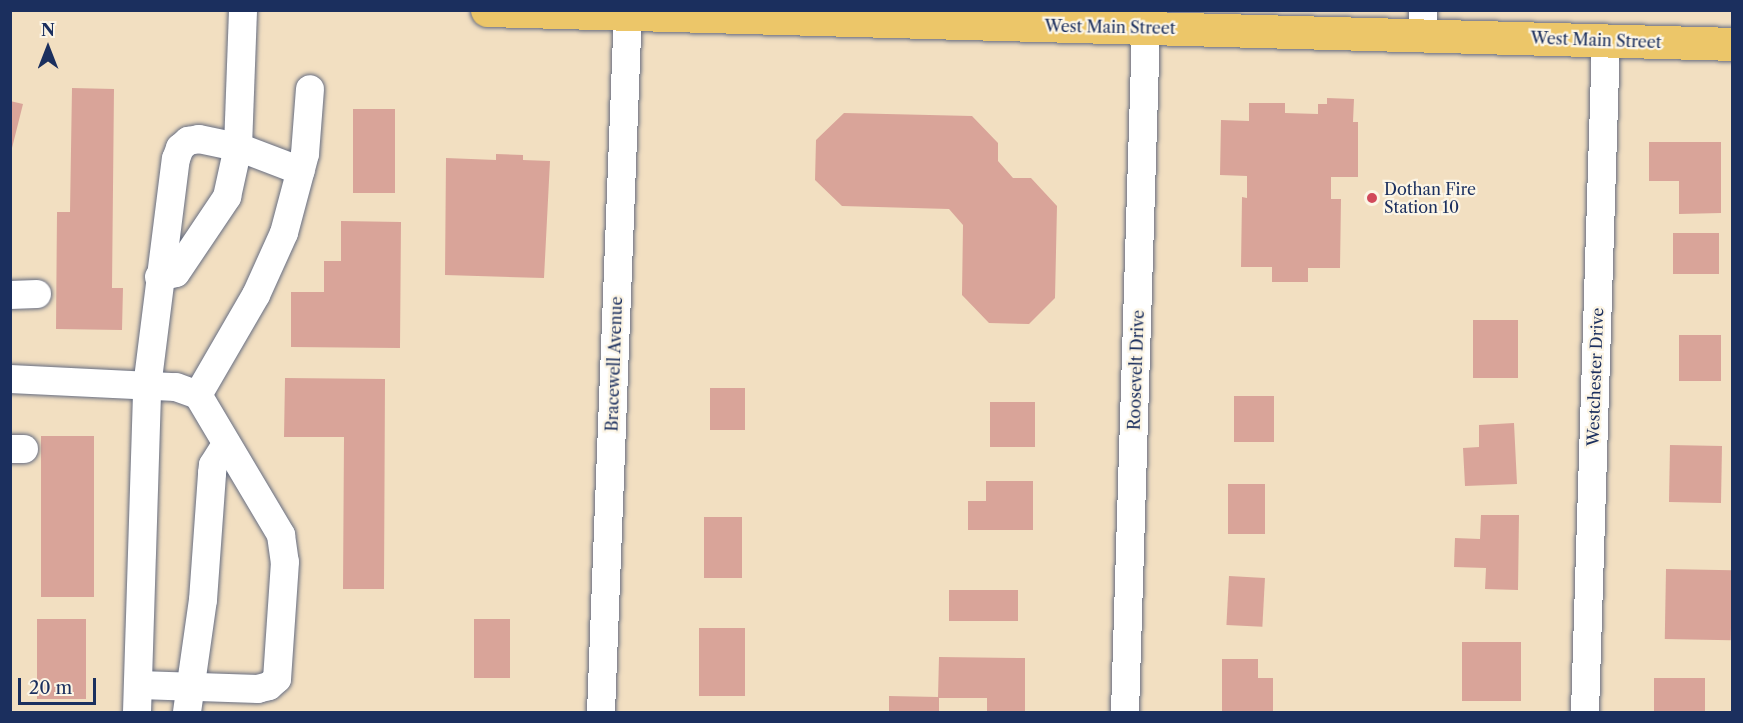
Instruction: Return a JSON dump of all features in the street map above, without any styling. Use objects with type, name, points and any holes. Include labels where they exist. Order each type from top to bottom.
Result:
[{"type":"main road","name":"West Main Street","points":[[487,10],[1146,28],[1423,23],[1606,41],[1732,44]]},
{"type":"street","points":[[159,277],[176,273],[227,197],[237,147],[243,10]]},
{"type":"street","name":"Bracewell Avenue","points":[[601,712],[628,13]]},
{"type":"street","name":"Roosevelt Drive","points":[[1125,712],[1146,28]]},
{"type":"street","name":"Westchester Drive","points":[[1585,712],[1606,41]]},
{"type":"street","points":[[198,395],[256,295],[280,243],[305,154],[310,89]]},
{"type":"street","points":[[10,379],[147,387],[176,387],[198,395],[281,535],[285,547],[280,664],[277,679],[269,686],[190,700],[138,699],[147,387],[159,277],[180,148],[188,141],[199,139],[237,147],[301,171]]},
{"type":"street","points":[[190,700],[203,600],[213,465],[226,444]]},
{"type":"building","points":[[72,88],[114,89],[112,288],[123,288],[122,330],[56,329],[57,212],[70,212]]},
{"type":"building","points":[[1327,98],[1354,99],[1353,122],[1358,122],[1358,177],[1331,177],[1331,199],[1341,199],[1340,268],[1308,268],[1308,282],[1272,282],[1272,267],[1241,267],[1242,197],[1247,198],[1247,176],[1220,175],[1221,120],[1249,121],[1249,103],[1285,103],[1285,113],[1318,114],[1318,104],[1327,104]]},
{"type":"building","points":[[10,101],[23,104],[11,152],[10,152]]},
{"type":"building","points":[[353,109],[395,109],[395,193],[353,193]]},
{"type":"building","points":[[844,113],[972,116],[998,143],[998,161],[1013,178],[1031,178],[1057,206],[1055,298],[1029,324],[989,323],[962,295],[963,225],[949,209],[842,206],[815,180],[816,140]]},
{"type":"building","points":[[1649,142],[1721,142],[1721,213],[1679,214],[1679,181],[1649,181]]},
{"type":"building","points":[[496,154],[523,155],[523,160],[550,161],[544,278],[445,275],[446,158],[496,160]]},
{"type":"building","points":[[341,221],[401,222],[400,348],[291,347],[291,292],[324,292],[324,261],[341,261]]},
{"type":"building","points":[[1673,233],[1719,233],[1719,274],[1673,274]]},
{"type":"building","points":[[1473,320],[1518,320],[1518,378],[1473,378]]},
{"type":"building","points":[[1679,335],[1721,335],[1721,381],[1679,381]]},
{"type":"building","points":[[285,378],[385,379],[384,589],[343,589],[344,437],[284,437]]},
{"type":"building","points":[[710,388],[745,388],[745,430],[710,430]]},
{"type":"building","points":[[1234,396],[1274,396],[1274,442],[1234,442]]},
{"type":"building","points":[[990,402],[1035,402],[1035,447],[990,447]]},
{"type":"building","points":[[1514,423],[1517,484],[1465,486],[1463,448],[1479,447],[1479,425]]},
{"type":"building","points":[[41,436],[94,436],[94,597],[41,597]]},
{"type":"building","points":[[1670,445],[1722,446],[1721,503],[1669,502]]},
{"type":"building","points":[[986,481],[1033,481],[1033,530],[968,530],[968,501],[986,501]]},
{"type":"building","points":[[1228,484],[1265,484],[1265,534],[1228,534]]},
{"type":"building","points":[[1481,515],[1519,515],[1518,590],[1485,589],[1486,568],[1454,567],[1455,538],[1480,539]]},
{"type":"building","points":[[704,517],[742,517],[742,578],[704,578]]},
{"type":"building","points":[[1666,569],[1732,570],[1731,640],[1665,639]]},
{"type":"building","points":[[1229,576],[1265,578],[1262,627],[1226,625]]},
{"type":"building","points":[[949,590],[1018,590],[1018,621],[949,621]]},
{"type":"building","points":[[37,619],[86,619],[86,699],[37,699]]},
{"type":"building","points":[[474,619],[510,619],[510,678],[474,678]]},
{"type":"building","points":[[699,628],[745,628],[745,696],[699,696]]},
{"type":"building","points":[[1462,642],[1521,642],[1521,701],[1462,701]]},
{"type":"building","points":[[939,657],[1025,658],[1025,712],[987,711],[987,698],[939,698],[939,712],[889,712],[889,696],[938,697]]},
{"type":"building","points":[[1222,659],[1258,659],[1258,678],[1273,678],[1273,711],[1222,711]]},
{"type":"building","points":[[1654,678],[1705,678],[1705,712],[1654,712]]},
{"type":"place","name":"Dothan Fire Station 10","points":[[1372,198]]}]
